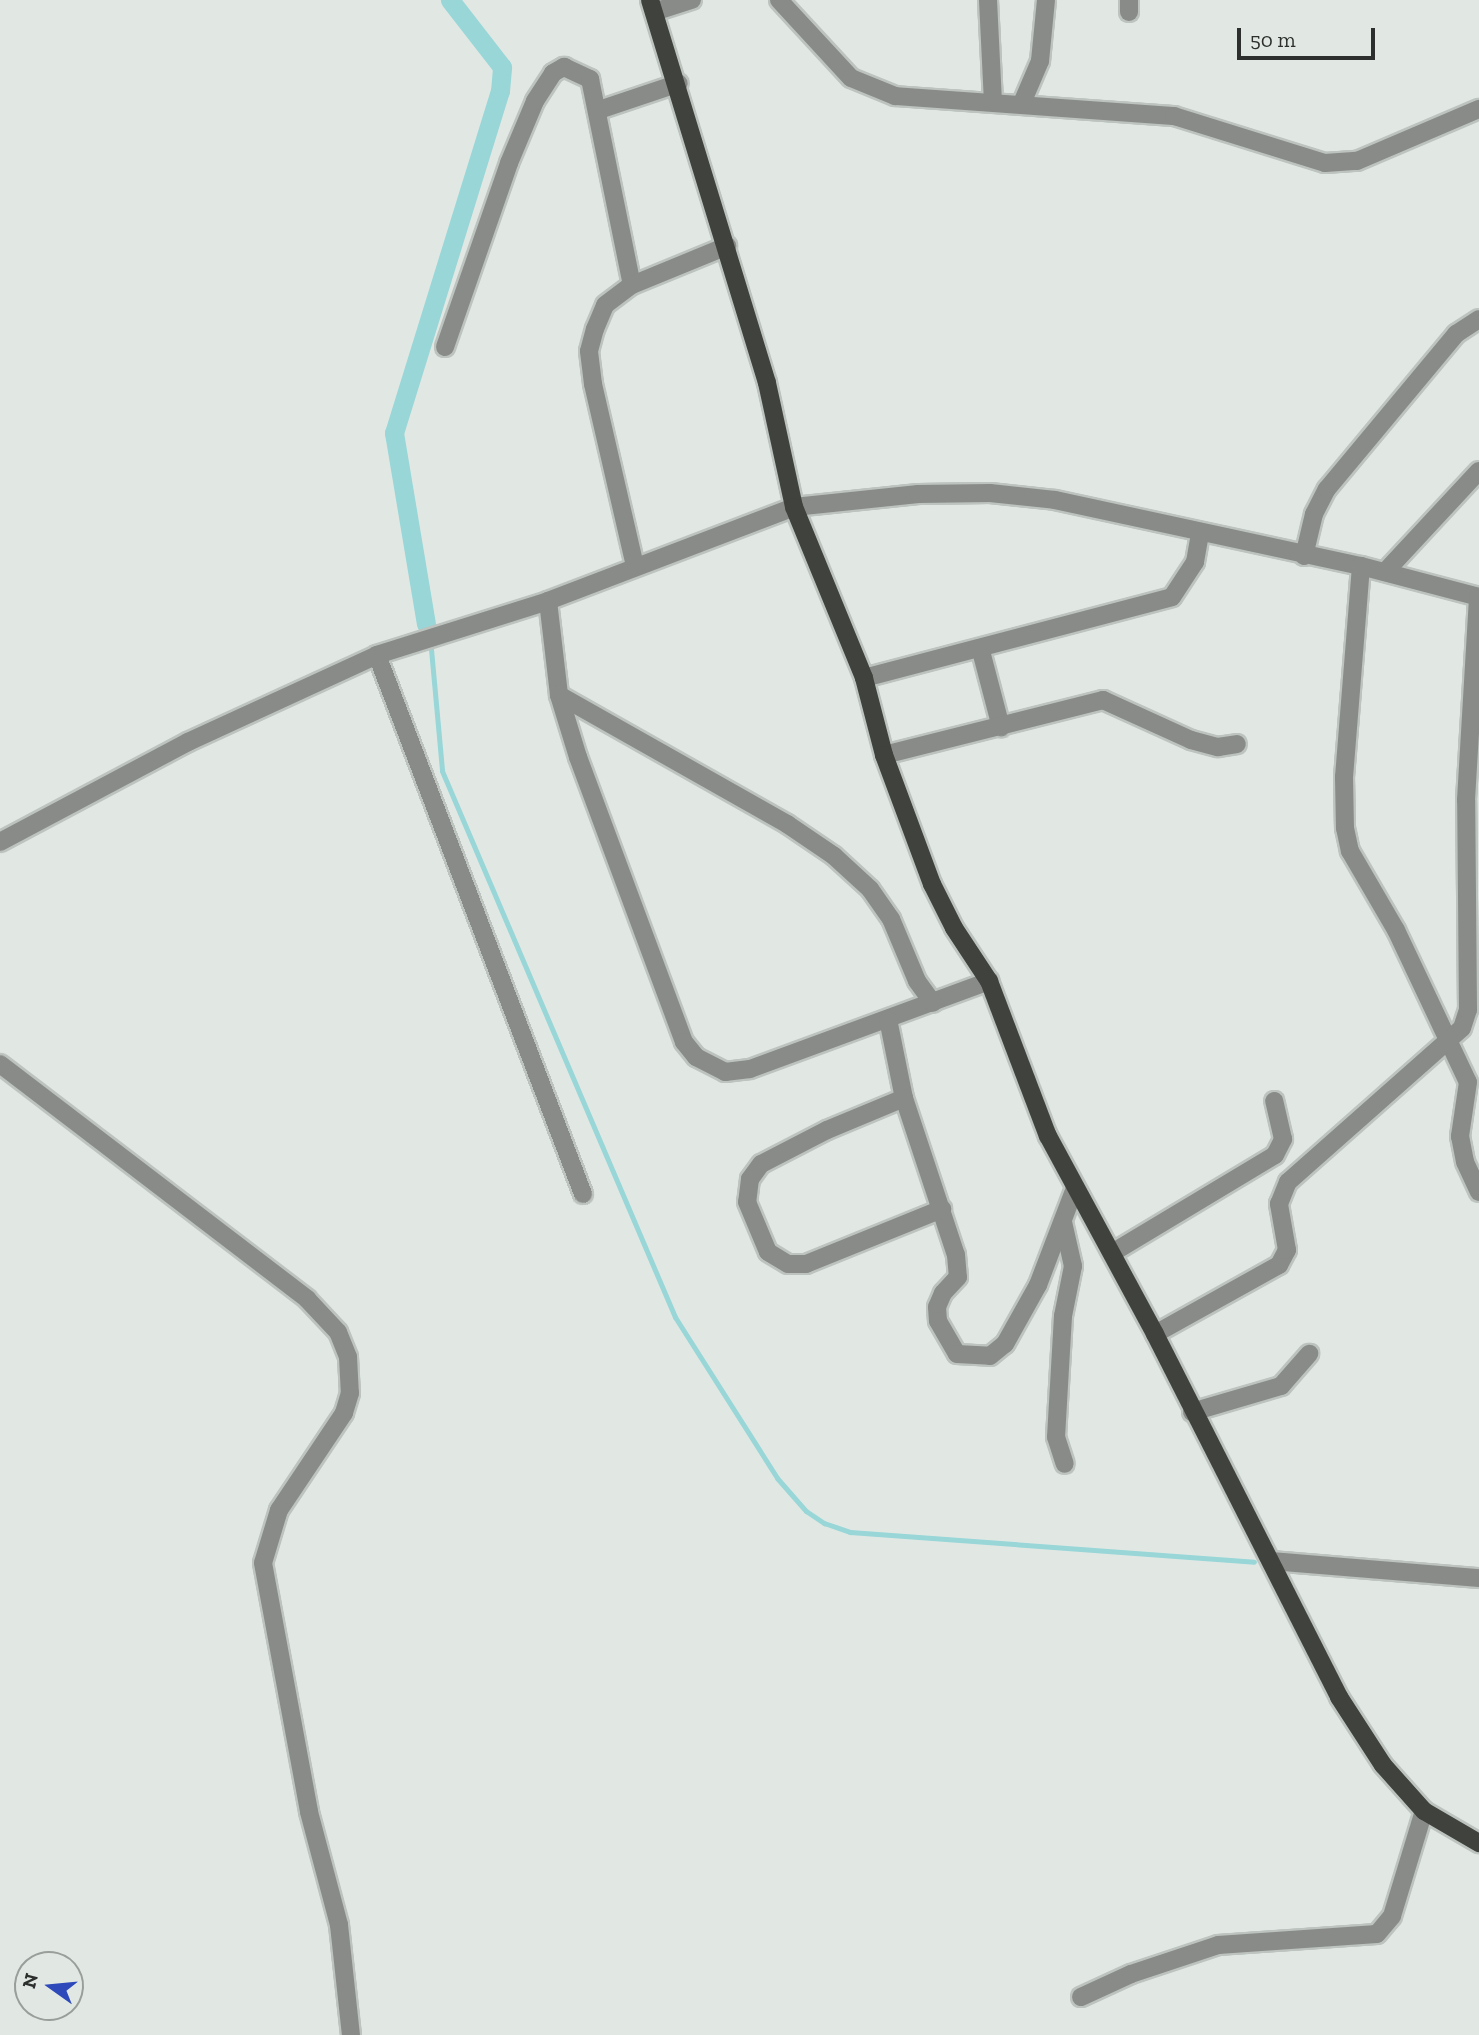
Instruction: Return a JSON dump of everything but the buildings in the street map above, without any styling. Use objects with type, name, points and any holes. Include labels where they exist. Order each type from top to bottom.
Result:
[{"type":"main road","points":[[652,6],[679,83],[767,383],[794,507],[864,678],[884,755],[932,884],[954,928],[989,981],[1028,1093],[1075,1188],[1155,1334],[1192,1412],[1361,1735],[1424,1811],[1479,1843]]},
{"type":"street","points":[[652,6],[692,0]]},
{"type":"street","points":[[779,0],[851,78],[895,96],[1174,116],[1325,163],[1357,161],[1479,109]]},
{"type":"street","points":[[988,0],[993,101]]},
{"type":"street","points":[[1021,103],[1045,42],[1046,0]]},
{"type":"street","points":[[445,347],[535,101],[553,74],[564,67],[590,79],[632,285]]},
{"type":"street","points":[[598,110],[679,83]]},
{"type":"street","points":[[635,566],[589,351],[606,305],[632,285],[727,247]]},
{"type":"street","points":[[1304,556],[1314,514],[1333,481],[1456,334],[1479,319]]},
{"type":"street","points":[[1385,572],[1479,471]]},
{"type":"street","points":[[0,842],[188,742],[377,655],[548,601],[794,507],[918,494],[990,493],[1055,500],[1304,556],[1361,566],[1478,597],[1466,800],[1468,1010],[1462,1028],[1449,1045],[1288,1182],[1279,1204],[1287,1251],[1279,1265],[1155,1334]]},
{"type":"street","points":[[864,678],[981,651],[1172,597],[1195,562],[1200,533]]},
{"type":"street","points":[[1361,566],[1345,828],[1350,851],[1396,930],[1449,1045],[1474,1080],[1460,1136],[1465,1162],[1479,1192]]},
{"type":"street","points":[[548,601],[558,695],[684,1042],[696,1057],[725,1072],[750,1069],[989,981]]},
{"type":"street","points":[[981,651],[1001,727]]},
{"type":"street","points":[[377,655],[583,1194]]},
{"type":"street","points":[[558,695],[787,824],[834,856],[870,889],[891,919],[917,981],[933,1003]]},
{"type":"street","points":[[884,755],[1102,699],[1191,740],[1218,747],[1237,744]]},
{"type":"street","points":[[888,1019],[904,1098],[942,1209],[959,1269],[958,1277],[938,1299],[938,1321],[949,1348],[977,1359],[990,1356],[1005,1344],[1020,1321],[1075,1188]]},
{"type":"street","points":[[0,1064],[307,1299],[338,1332],[348,1357],[350,1393],[344,1413],[279,1510],[263,1563],[309,1812],[339,1925],[351,2035]]},
{"type":"street","points":[[904,1098],[827,1130],[761,1164],[750,1179],[747,1202],[768,1252],[788,1264],[806,1264],[942,1209]]},
{"type":"street","points":[[1112,1253],[1275,1155],[1283,1139],[1274,1101]]},
{"type":"street","points":[[1063,1222],[1073,1266],[1063,1316],[1056,1437],[1065,1464]]},
{"type":"street","points":[[1192,1412],[1281,1386],[1309,1354]]},
{"type":"street","points":[[1271,1562],[1479,1578]]},
{"type":"street","points":[[1081,1997],[1131,1974],[1218,1945],[1377,1934],[1392,1916],[1424,1811]]},
{"type":"waterway","points":[[426,624],[394,433],[500,91],[502,67],[450,0]]},
{"type":"waterway","points":[[431,649],[442,771],[675,1317],[777,1478],[806,1511],[824,1523],[850,1532],[1254,1562]]}]
